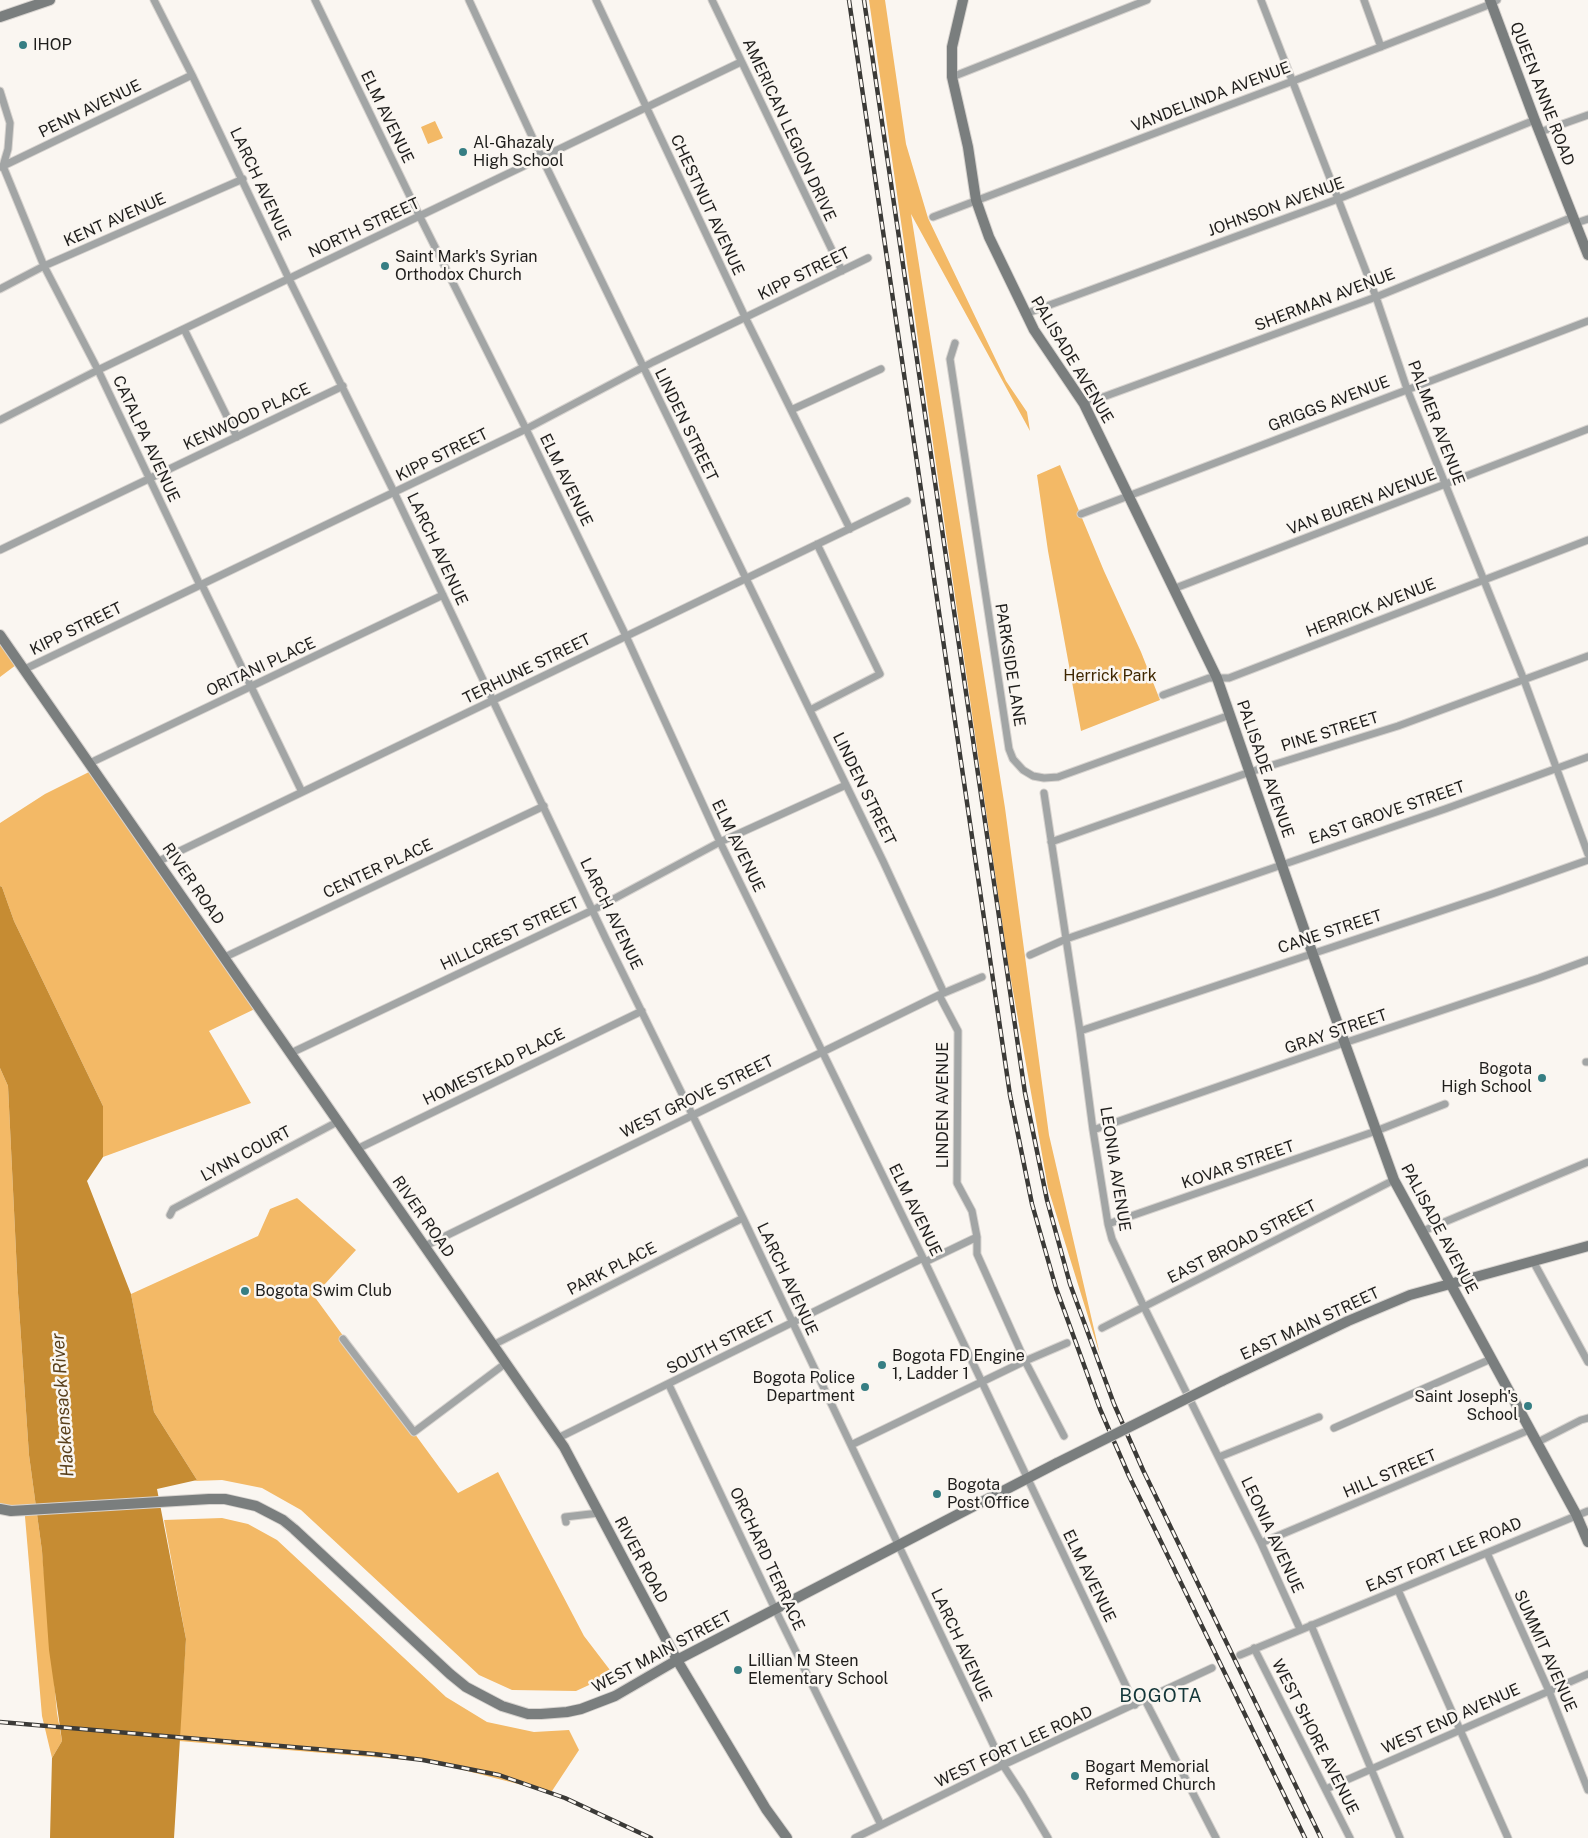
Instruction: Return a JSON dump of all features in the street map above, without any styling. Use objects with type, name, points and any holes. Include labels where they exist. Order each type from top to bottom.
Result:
[{"type":"main road","points":[[0,17],[50,0]]},
{"type":"main road","name":"PALISADE AVENUE","points":[[963,0],[952,47],[952,77],[968,147],[976,200],[989,237],[1025,314],[1084,404],[1217,678],[1312,952],[1394,1180],[1576,1514],[1588,1542]]},
{"type":"main road","name":"QUEEN ANNE ROAD","points":[[1493,1],[1534,120],[1588,255]]},
{"type":"main road","name":"RIVER ROAD","points":[[0,634],[558,1438],[677,1660],[757,1795],[788,1838]]},
{"type":"main road","name":"EAST MAIN STREET","points":[[1057,1463],[1222,1381],[1381,1306],[1451,1283],[1588,1246]]},
{"type":"main road","name":"WEST MAIN STREET","points":[[0,1509],[18,1510],[225,1499],[241,1501],[269,1512],[294,1529],[450,1674],[484,1697],[515,1711],[541,1714],[567,1712],[589,1707],[629,1689],[677,1660],[1057,1463]]},
{"type":"street","name":"LARCH AVENUE","points":[[154,0],[243,179],[289,279],[394,492],[606,939],[743,1218],[1003,1766],[1048,1838]]},
{"type":"street","name":"ELM AVENUE","points":[[315,0],[626,636],[720,842],[924,1260],[1135,1705]]},
{"type":"street","name":"LINDEN STREET","points":[[469,0],[642,368],[883,861]]},
{"type":"street","name":"CHESTNUT AVENUE","points":[[596,0],[746,318],[850,528]]},
{"type":"street","name":"AMERICAN LEGION DRIVE","points":[[712,0],[842,271]]},
{"type":"street","points":[[952,77],[1148,0]]},
{"type":"street","name":"PALMER AVENUE","points":[[1261,0],[1376,297],[1407,389],[1524,680],[1588,854]]},
{"type":"street","points":[[1364,0],[1381,47]]},
{"type":"street","name":"VANDELINDA AVENUE","points":[[933,217],[1293,82],[1493,1]]},
{"type":"street","name":"NORTH STREET","points":[[0,420],[98,370],[741,62]]},
{"type":"street","name":"PENN AVENUE","points":[[1,167],[192,75]]},
{"type":"street","points":[[0,91],[10,123],[8,149],[1,167]]},
{"type":"street","points":[[1540,132],[1588,115]]},
{"type":"street","name":"JOHNSON AVENUE","points":[[1025,314],[1338,199],[1534,120]]},
{"type":"street","name":"CATALPA AVENUE","points":[[1,167],[44,266],[98,370],[199,583],[202,585],[302,792]]},
{"type":"street","name":"KENT AVENUE","points":[[0,289],[44,266],[243,179]]},
{"type":"street","name":"SHERMAN AVENUE","points":[[1084,404],[1376,297],[1575,220],[1588,219]]},
{"type":"street","name":"KIPP STREET","points":[[25,670],[526,429],[642,368],[868,258]]},
{"type":"street","name":"GRIGGS AVENUE","points":[[1081,514],[1588,321]]},
{"type":"street","points":[[184,329],[237,437]]},
{"type":"street","name":"PARKSIDE LANE","points":[[955,343],[950,359],[1009,750],[1013,759],[1023,770],[1033,776],[1044,778],[1058,777],[1230,715]]},
{"type":"street","points":[[791,410],[881,369]]},
{"type":"street","name":"KENWOOD PLACE","points":[[0,550],[343,386]]},
{"type":"street","name":"VAN BUREN AVENUE","points":[[1173,589],[1588,429]]},
{"type":"street","name":"TERHUNE STREET","points":[[159,861],[907,501]]},
{"type":"street","name":"HERRICK AVENUE","points":[[1163,695],[1209,678],[1229,678],[1588,540]]},
{"type":"street","points":[[810,710],[880,674],[817,544]]},
{"type":"street","name":"ORITANI PLACE","points":[[90,763],[443,595]]},
{"type":"street","name":"PINE STREET","points":[[1051,842],[1250,772],[1398,726],[1588,656]]},
{"type":"street","name":"EAST GROVE STREET","points":[[1030,956],[1066,939],[1445,809],[1588,756]]},
{"type":"street","name":"HILLCREST STREET","points":[[291,1053],[593,910],[720,842],[846,785]]},
{"type":"street","name":"LEONIA AVENUE","points":[[1044,793],[1093,1130],[1112,1239],[1261,1543],[1300,1629]]},
{"type":"street","name":"CENTER PLACE","points":[[225,957],[544,806]]},
{"type":"street","name":"CANE STREET","points":[[1080,1031],[1312,952],[1492,894],[1588,860]]},
{"type":"street","name":"LINDEN AVENUE","points":[[883,861],[958,1031],[957,1182],[972,1211],[977,1237],[977,1254],[1025,1361],[1064,1436]]},
{"type":"street","name":"GRAY STREET","points":[[1093,1130],[1588,960]]},
{"type":"street","name":"WEST GROVE STREET","points":[[425,1246],[823,1051],[982,977]]},
{"type":"street","name":"HOMESTEAD PLACE","points":[[358,1149],[642,1010]]},
{"type":"street","name":"KOVAR STREET","points":[[1108,1224],[1376,1131],[1445,1104]]},
{"type":"street","name":"LYNN COURT","points":[[170,1215],[173,1209],[338,1121]]},
{"type":"street","points":[[1423,1231],[1588,1162]]},
{"type":"street","name":"EAST BROAD STREET","points":[[1102,1328],[1394,1180]]},
{"type":"street","name":"PARK PLACE","points":[[493,1344],[743,1218]]},
{"type":"street","name":"SOUTH STREET","points":[[558,1438],[669,1385],[791,1322],[977,1237]]},
{"type":"street","points":[[1533,1261],[1588,1362]]},
{"type":"street","points":[[343,1340],[414,1432],[506,1363]]},
{"type":"street","points":[[851,1446],[1025,1361],[1067,1344]]},
{"type":"street","points":[[1334,1428],[1490,1358]]},
{"type":"street","name":"ORCHARD TERRACE","points":[[669,1385],[775,1609],[881,1825]]},
{"type":"street","points":[[1219,1457],[1319,1417]]},
{"type":"street","points":[[1536,1442],[1588,1418]]},
{"type":"street","name":"HILL STREET","points":[[1261,1543],[1530,1430]]},
{"type":"street","name":"EAST FORT LEE ROAD","points":[[1300,1629],[1588,1510]]},
{"type":"street","points":[[566,1522],[565,1518],[599,1513]]},
{"type":"street","name":"SUMMIT AVENUE","points":[[1487,1553],[1549,1691],[1588,1790]]},
{"type":"street","points":[[1398,1590],[1508,1838]]},
{"type":"street","points":[[1311,1625],[1400,1838]]},
{"type":"street","points":[[1240,1655],[1300,1629]]},
{"type":"street","name":"WEST SHORE AVENUE","points":[[1254,1648],[1350,1838]]},
{"type":"street","name":"WEST FORT LEE ROAD","points":[[855,1838],[1212,1668]]},
{"type":"street","name":"WEST END AVENUE","points":[[1326,1789],[1588,1674]]},
{"type":"street","points":[[1145,1700],[1216,1838]]},
{"type":"green space","points":[[869,0],[885,0],[906,144],[928,218],[1006,381],[1027,412],[1030,431],[911,214],[1005,808],[1049,1135],[1100,1355],[1048,1188],[1008,963]]},
{"type":"green space","points":[[435,121],[443,138],[428,144],[421,127]]},
{"type":"green space","name":"Herrick Park","points":[[1060,465],[1160,700],[1081,731],[1048,551],[1037,475]]},
{"type":"green space","points":[[0,635],[20,662],[0,677]]},
{"type":"green space","points":[[95,769],[259,1007],[209,1031],[251,1103],[103,1157],[103,1106],[14,921],[0,886],[0,823],[45,794]]},
{"type":"green space","points":[[0,1068],[8,1086],[18,1293],[29,1455],[42,1551],[57,1713],[62,1741],[52,1758],[42,1716],[24,1505],[23,1510],[0,1509]]},
{"type":"green space","points":[[297,1198],[356,1250],[314,1296],[458,1493],[498,1472],[584,1636],[613,1674],[576,1691],[512,1690],[479,1675],[301,1510],[262,1488],[222,1480],[194,1481],[197,1480],[154,1412],[131,1294],[258,1236],[270,1209]]},
{"type":"green space","points":[[222,1518],[248,1524],[277,1540],[446,1697],[487,1722],[534,1732],[569,1730],[579,1750],[550,1794],[432,1762],[179,1741],[186,1639],[164,1520]]},
{"type":"water","name":"Hackensack River","points":[[0,886],[14,921],[103,1106],[103,1157],[87,1181],[131,1294],[154,1412],[197,1480],[157,1489],[186,1639],[174,1838],[50,1838],[52,1758],[62,1741],[49,1650],[42,1551],[29,1455],[18,1293],[8,1086],[0,1068]]},
{"type":"railway","points":[[849,0],[1010,1095],[1032,1204],[1056,1288],[1100,1409],[1129,1476],[1305,1838]]},
{"type":"railway","points":[[864,0],[1025,1093],[1047,1200],[1070,1284],[1114,1404],[1143,1470],[1321,1838]]},
{"type":"railway","points":[[0,1722],[374,1754],[423,1760],[499,1775],[565,1798],[651,1838]]},
{"type":"place","name":"IHOP","points":[[23,45]]},
{"type":"place","name":"Al-Ghazaly High School","points":[[463,152]]},
{"type":"place","name":"Saint Mark's Syrian Orthodox Church","points":[[385,266]]},
{"type":"place","name":"Bogota High School","points":[[1542,1078]]},
{"type":"place","name":"Bogota Swim Club","points":[[245,1291]]},
{"type":"place","name":"Bogota FD Engine 1, Ladder 1","points":[[882,1365]]},
{"type":"place","name":"Bogota Police Department","points":[[865,1387]]},
{"type":"place","name":"Saint Joseph's School","points":[[1528,1406]]},
{"type":"place","name":"Bogota Post Office","points":[[937,1494]]},
{"type":"place","name":"Lillian M Steen Elementary School","points":[[738,1670]]},
{"type":"place","name":"Bogart Memorial Reformed Church","points":[[1075,1776]]},
{"type":"district","name":"BOGOTA","points":[[1161,1696]]}]
